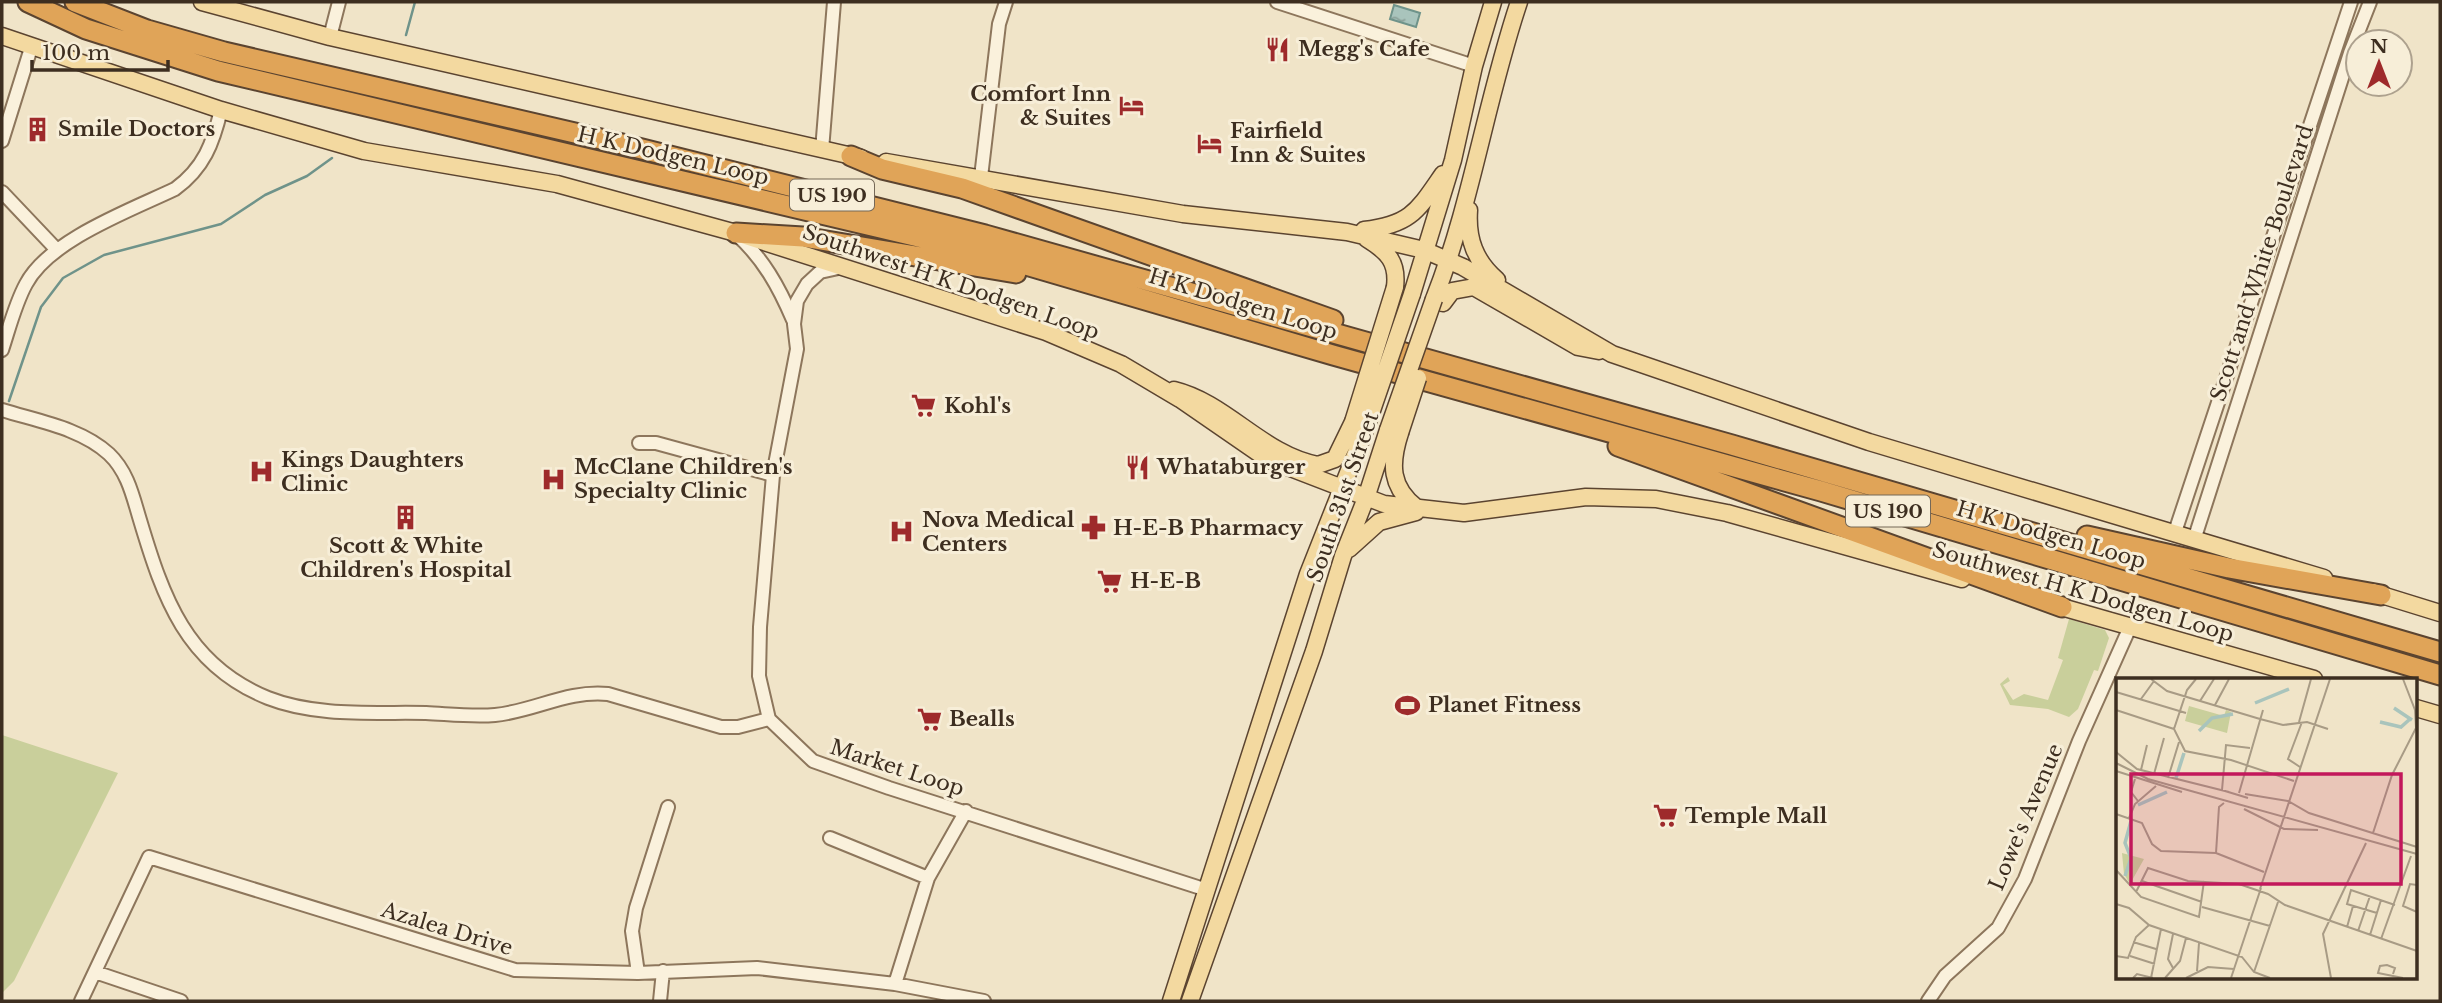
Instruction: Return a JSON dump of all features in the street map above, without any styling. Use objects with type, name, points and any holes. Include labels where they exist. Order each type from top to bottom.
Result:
[{"type":"highway","name":"H K Dodgen Loop","points":[[28,2],[86,29],[218,71],[982,252],[1334,355],[1821,491],[2440,675]]},
{"type":"highway","name":"H K Dodgen Loop","points":[[75,2],[147,30],[224,52],[867,204],[1172,286],[1901,494],[2440,652]]},
{"type":"highway","points":[[851,156],[882,169],[962,188],[1366,332],[1532,383],[1586,405]]},
{"type":"highway","points":[[736,233],[803,237],[980,267],[1185,310]]},
{"type":"highway","points":[[1334,355],[1429,391],[1612,444],[2062,607]]},
{"type":"highway","points":[[1901,494],[2228,568],[2381,595]]},
{"type":"main road","points":[[207,2],[330,37],[851,156],[1183,214],[1353,233],[1424,250],[1520,300],[1612,354]]},
{"type":"main road","name":"South 31st Street","points":[[1171,1001],[1308,574],[1344,491],[1360,423],[1412,294],[1453,160],[1474,66],[1493,2]]},
{"type":"main road","points":[[1519,2],[1495,76],[1480,148],[1468,229],[1483,268],[1520,300]]},
{"type":"main road","name":"Southwest H K Dodgen Loop","points":[[2,36],[31,48],[222,110],[364,152],[557,184],[736,233],[1046,332],[1121,364],[1267,459],[1366,498],[1421,510],[1464,513],[1586,497],[1656,499],[1727,513],[2310,678]]},
{"type":"main road","points":[[1421,510],[1402,494],[1393,473],[1394,431],[1439,301],[1480,148]]},
{"type":"main road","points":[[1353,233],[1395,226],[1417,213],[1453,160]]},
{"type":"main road","points":[[1158,386],[1195,395],[1271,446],[1310,464],[1326,464],[1335,459],[1360,423],[1395,287],[1396,271],[1391,256],[1353,233]]},
{"type":"main road","points":[[1439,301],[1452,290],[1474,287],[1578,346],[1612,354],[1868,442],[2195,537],[2440,613]]},
{"type":"main road","name":"South 31st Street","points":[[1190,1001],[1314,651],[1343,556],[1394,431]]},
{"type":"main road","points":[[1343,556],[1379,522],[1421,510]]},
{"type":"main road","points":[[2418,709],[2440,715]]},
{"type":"street","points":[[330,37],[339,2]]},
{"type":"street","points":[[822,150],[834,2]]},
{"type":"street","points":[[981,177],[999,26],[1006,2]]},
{"type":"street","points":[[1277,2],[1474,66]]},
{"type":"street","name":"Scott and White Boulevard","points":[[2175,532],[2351,2]]},
{"type":"street","name":"Scott and White Boulevard","points":[[2195,537],[2350,53],[2370,2]]},
{"type":"street","points":[[2,141],[31,48]]},
{"type":"street","points":[[2,351],[26,285],[57,250],[175,189],[192,177],[213,142],[222,110]]},
{"type":"street","points":[[2,192],[57,250]]},
{"type":"street","points":[[736,233],[756,252],[782,295],[794,324]]},
{"type":"street","points":[[2,410],[77,434],[98,445],[117,463],[128,482],[160,587],[177,621],[215,664],[268,698],[326,710],[493,715],[589,692],[620,697],[721,727],[738,727],[769,719],[759,676],[760,652],[773,475],[797,349],[794,324],[797,301],[807,284],[820,272],[844,267]]},
{"type":"street","points":[[639,443],[656,443],[773,475]]},
{"type":"street","name":"Lowe's Avenue","points":[[1928,1001],[1945,976],[1998,928],[2012,904],[2025,879],[2079,741],[2130,627]]},
{"type":"street","name":"Market Loop","points":[[769,719],[813,761],[889,789],[966,811],[1207,890]]},
{"type":"street","points":[[638,973],[632,931],[636,908],[668,807]]},
{"type":"street","points":[[895,984],[928,877],[966,811]]},
{"type":"street","points":[[830,838],[928,877]]},
{"type":"street","name":"Azalea Drive","points":[[81,1001],[149,857],[515,970],[638,973],[757,968],[895,984],[984,1001]]},
{"type":"street","points":[[660,1001],[663,971]]},
{"type":"street","points":[[95,972],[181,1001]]},
{"type":"green space","points":[[2069,619],[2105,630],[2109,638],[2098,671],[2094,670],[2078,709],[2069,717],[2048,709],[2010,705],[2000,684],[2008,677],[2010,681],[2003,685],[2013,700],[2024,694],[2048,700],[2063,660],[2058,658]]},
{"type":"green space","points":[[2,735],[118,773],[14,981],[2,993]]},
{"type":"water","points":[[1394,5],[1420,13],[1416,27],[1390,19]]},
{"type":"waterway","points":[[406,35],[415,2]]},
{"type":"waterway","points":[[9,401],[41,307],[63,278],[104,255],[221,224],[265,195],[307,176],[332,158]]},
{"type":"place","name":"Megg's Cafe","points":[[1278,49]]},
{"type":"place","name":"Comfort Inn & Suites","points":[[1131,106]]},
{"type":"place","name":"Smile Doctors","points":[[38,129]]},
{"type":"place","name":"Fairfield Inn & Suites","points":[[1210,143]]},
{"type":"place","name":"Kohl's","points":[[924,406]]},
{"type":"place","name":"Whataburger","points":[[1137,467]]},
{"type":"place","name":"Kings Daughters Clinic","points":[[261,472]]},
{"type":"place","name":"McClane Children's Specialty Clinic","points":[[554,479]]},
{"type":"place","name":"Scott & White Children's Hospital","points":[[406,517]]},
{"type":"place","name":"H-E-B Pharmacy","points":[[1093,528]]},
{"type":"place","name":"Nova Medical Centers","points":[[902,532]]},
{"type":"place","name":"H-E-B","points":[[1110,581]]},
{"type":"place","name":"Planet Fitness","points":[[1408,705]]},
{"type":"place","name":"Bealls","points":[[929,719]]},
{"type":"place","name":"Temple Mall","points":[[1665,816]]}]
